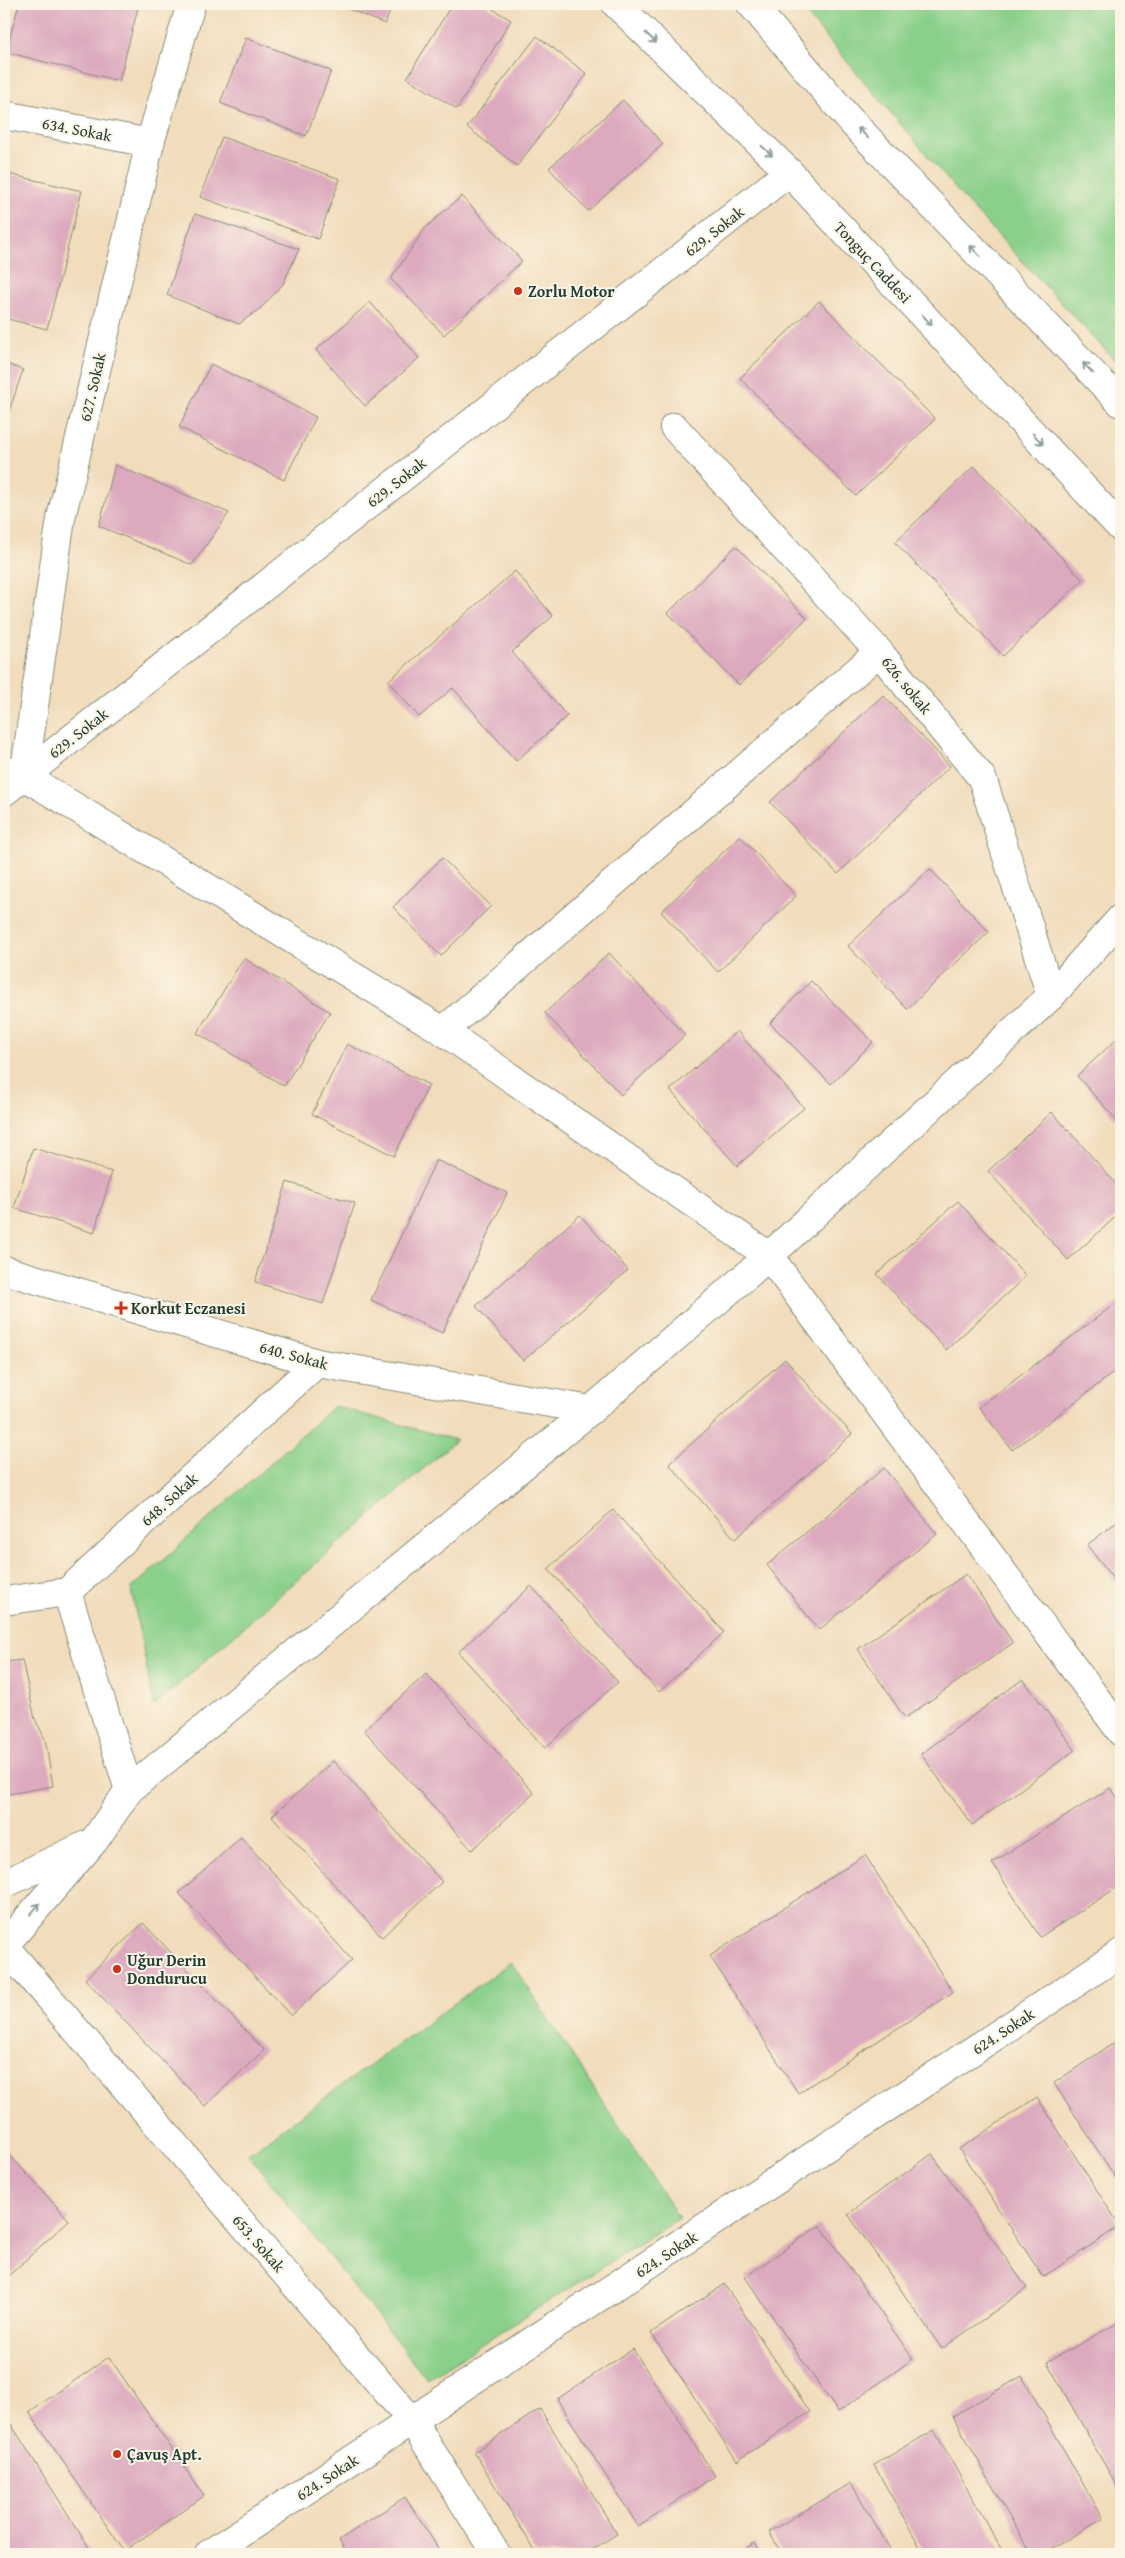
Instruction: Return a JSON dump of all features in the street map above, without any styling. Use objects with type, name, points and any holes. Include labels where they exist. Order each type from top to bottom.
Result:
[{"type":"street","name":"627. Sokak","points":[[10,779],[61,518],[150,143],[191,4]]},
{"type":"street","name":"Tonguç Caddesi","points":[[616,4],[788,172],[1121,528]]},
{"type":"street","points":[[751,4],[849,119],[1121,403]]},
{"type":"street","name":"634. Sokak","points":[[4,115],[150,143]]},
{"type":"street","name":"629. Sokak","points":[[10,779],[788,172]]},
{"type":"street","name":"626. sokak","points":[[674,427],[879,652],[982,778],[1051,996]]},
{"type":"street","points":[[443,1031],[879,652]]},
{"type":"street","points":[[10,779],[443,1031],[769,1256],[1121,1732]]},
{"type":"street","points":[[4,1946],[94,1841],[129,1790],[591,1410],[769,1256],[1051,996],[1121,918]]},
{"type":"street","name":"640. Sokak","points":[[4,1270],[318,1363],[591,1410]]},
{"type":"street","name":"648. Sokak","points":[[67,1592],[318,1363]]},
{"type":"street","points":[[4,1601],[67,1592],[129,1790]]},
{"type":"street","points":[[4,1884],[94,1841]]},
{"type":"street","name":"653. Sokak","points":[[4,1946],[413,2422],[496,2554]]},
{"type":"street","name":"624. Sokak","points":[[209,2554],[413,2422],[1121,1953]]},
{"type":"green space","points":[[798,4],[1121,4],[1121,367],[966,201]]},
{"type":"green space","points":[[334,1406],[456,1440],[154,1706],[131,1589]]},
{"type":"green space","points":[[511,1962],[679,2218],[427,2379],[248,2154]]},
{"type":"building","points":[[19,4],[139,4],[119,81],[6,52]]},
{"type":"building","points":[[336,4],[393,4],[385,24]]},
{"type":"building","points":[[452,4],[484,4],[511,20],[457,109],[407,78]]},
{"type":"building","points":[[537,36],[587,74],[517,166],[467,127]]},
{"type":"building","points":[[246,38],[331,71],[306,136],[220,103]]},
{"type":"building","points":[[623,100],[663,144],[588,211],[549,168]]},
{"type":"building","points":[[222,137],[340,179],[318,239],[200,197]]},
{"type":"building","points":[[4,173],[82,191],[47,329],[4,318]]},
{"type":"building","points":[[462,196],[522,261],[444,335],[391,279],[425,228]]},
{"type":"building","points":[[195,214],[299,249],[283,284],[262,307],[239,324],[167,295]]},
{"type":"building","points":[[819,301],[935,419],[856,496],[740,378]]},
{"type":"building","points":[[370,302],[419,358],[365,406],[316,350]]},
{"type":"building","points":[[4,363],[23,370],[4,426]]},
{"type":"building","points":[[211,364],[316,417],[284,480],[179,427]]},
{"type":"building","points":[[115,465],[229,513],[192,565],[99,526]]},
{"type":"building","points":[[974,466],[1083,580],[1003,656],[895,542]]},
{"type":"building","points":[[736,546],[807,618],[739,685],[668,613]]},
{"type":"building","points":[[515,571],[553,616],[512,652],[567,716],[516,761],[453,688],[419,717],[388,681]]},
{"type":"building","points":[[883,695],[950,766],[838,874],[770,802]]},
{"type":"building","points":[[740,836],[796,896],[718,972],[661,912]]},
{"type":"building","points":[[442,858],[491,906],[441,956],[393,907]]},
{"type":"building","points":[[930,869],[989,932],[907,1009],[848,946]]},
{"type":"building","points":[[609,953],[685,1035],[621,1095],[545,1013]]},
{"type":"building","points":[[244,958],[330,1012],[284,1086],[197,1033]]},
{"type":"building","points":[[811,981],[873,1042],[831,1084],[770,1023]]},
{"type":"building","points":[[737,1031],[804,1108],[737,1166],[670,1090]]},
{"type":"building","points":[[1121,1035],[1121,1125],[1077,1076]]},
{"type":"building","points":[[347,1044],[429,1085],[394,1156],[312,1114]]},
{"type":"building","points":[[1052,1112],[1121,1189],[1121,1212],[1068,1260],[988,1171]]},
{"type":"building","points":[[33,1148],[112,1172],[94,1233],[14,1208]]},
{"type":"building","points":[[436,1160],[507,1193],[442,1333],[371,1300]]},
{"type":"building","points":[[287,1182],[355,1203],[323,1304],[255,1282]]},
{"type":"building","points":[[958,1201],[1026,1276],[946,1350],[877,1274]]},
{"type":"building","points":[[580,1215],[628,1270],[523,1361],[476,1306]]},
{"type":"building","points":[[1120,1300],[1121,1367],[1012,1450],[979,1407]]},
{"type":"building","points":[[785,1359],[852,1434],[735,1539],[669,1464]]},
{"type":"building","points":[[884,1468],[937,1534],[819,1630],[767,1565]]},
{"type":"building","points":[[613,1510],[724,1632],[659,1692],[548,1569]]},
{"type":"building","points":[[1121,1519],[1121,1589],[1087,1545]]},
{"type":"building","points":[[966,1574],[1013,1643],[905,1718],[858,1649]]},
{"type":"building","points":[[531,1586],[618,1682],[545,1748],[458,1652]]},
{"type":"building","points":[[22,1660],[35,1719],[45,1739],[53,1786],[4,1795],[4,1662]]},
{"type":"building","points":[[426,1674],[534,1793],[472,1850],[364,1730]]},
{"type":"building","points":[[1023,1679],[1075,1750],[972,1825],[921,1754]]},
{"type":"building","points":[[333,1761],[442,1882],[382,1937],[272,1816]]},
{"type":"building","points":[[1110,1788],[1121,1805],[1121,1885],[1040,1937],[992,1863]]},
{"type":"building","points":[[241,1837],[352,1960],[291,2016],[179,1893]]},
{"type":"building","points":[[865,1855],[953,1992],[798,2093],[710,1956]]},
{"type":"building","points":[[143,1923],[264,2050],[205,2106],[85,1979]]},
{"type":"building","points":[[1121,2038],[1121,2186],[1054,2083]]},
{"type":"building","points":[[1037,2097],[1120,2226],[1043,2277],[959,2149]]},
{"type":"building","points":[[4,2149],[69,2220],[4,2280]]},
{"type":"building","points":[[932,2154],[1027,2288],[942,2349],[848,2214]]},
{"type":"building","points":[[820,2225],[913,2359],[838,2412],[745,2277]]},
{"type":"building","points":[[724,2284],[810,2412],[737,2461],[651,2333]]},
{"type":"building","points":[[1121,2321],[1121,2494],[1047,2362]]},
{"type":"building","points":[[633,2349],[715,2476],[638,2526],[557,2399]]},
{"type":"building","name":"Çavuş Apt.","points":[[109,2357],[204,2496],[124,2551],[29,2412]]},
{"type":"building","points":[[1022,2376],[1103,2519],[1041,2554],[1031,2554],[953,2416]]},
{"type":"building","points":[[540,2409],[617,2534],[585,2554],[537,2554],[474,2452]]},
{"type":"building","points":[[11,2424],[93,2554],[4,2554],[4,2428]]},
{"type":"building","points":[[934,2430],[1004,2554],[924,2554],[874,2465]]},
{"type":"building","points":[[851,2483],[893,2554],[782,2554],[769,2532]]},
{"type":"building","points":[[405,2497],[442,2554],[348,2554],[339,2540]]},
{"type":"building","points":[[755,2543],[761,2554],[735,2554]]},
{"type":"place","name":"Zorlu Motor","points":[[518,291]]},
{"type":"place","name":"Korkut Eczanesi","points":[[121,1308]]},
{"type":"place","name":"Uğur Derin Dondurucu","points":[[117,1969]]},
{"type":"place","name":"Çavuş Apt.","points":[[117,2454]]}]
